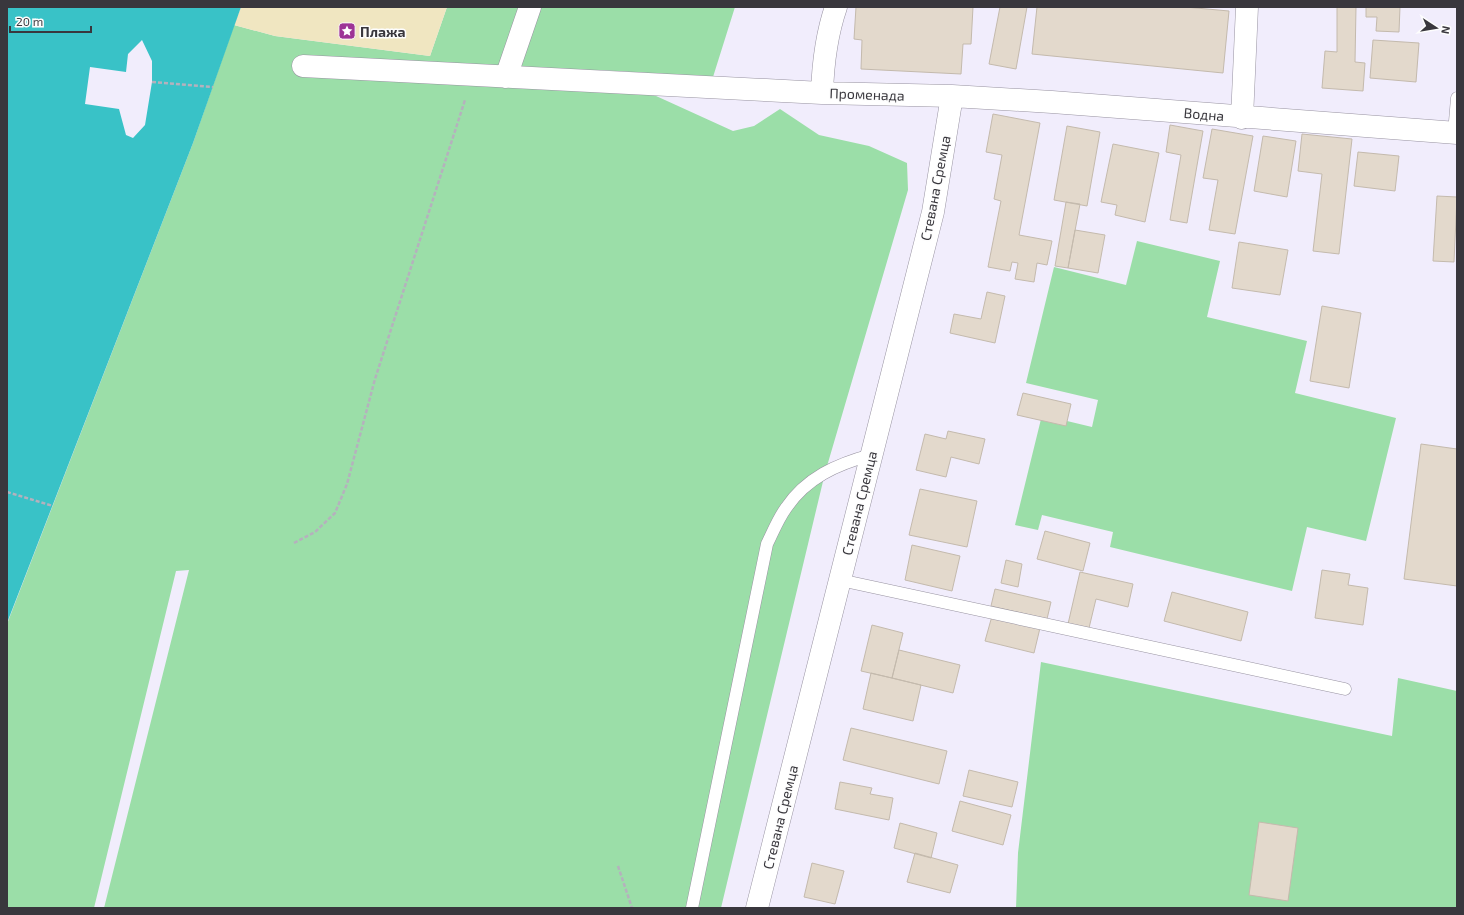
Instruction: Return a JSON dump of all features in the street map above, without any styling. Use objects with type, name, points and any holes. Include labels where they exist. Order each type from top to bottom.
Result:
[{"type":"street","points":[[506,77],[530,7]]},
{"type":"street","name":"Променада","points":[[836,7],[830,24],[823,58],[822,93],[952,96]]},
{"type":"street","points":[[1242,118],[1247,7]]},
{"type":"street","points":[[303,66],[822,93]]},
{"type":"street","name":"Водна","points":[[952,96],[1052,102],[1242,118],[1455,133]]},
{"type":"street","name":"Стевана Сремца","points":[[758,908],[932,212],[952,96]]},
{"type":"lane","points":[[1455,133],[1457,98]]},
{"type":"lane","points":[[692,908],[767,544],[786,508],[811,480],[849,461],[871,455]]},
{"type":"lane","points":[[840,580],[1345,689]]},
{"type":"path","points":[[294,543],[315,532],[334,513],[347,484],[375,379],[474,75]]},
{"type":"path","points":[[152,82],[213,87]]},
{"type":"path","points":[[7,492],[53,506]]},
{"type":"path","points":[[618,866],[632,908]]},
{"type":"green space","points":[[447,7],[735,7],[713,77],[599,70],[733,131],[754,126],[780,109],[819,135],[869,146],[907,163],[908,190],[825,473],[721,908],[104,908],[189,570],[176,571],[94,908],[7,908],[7,624],[193,143],[234,25],[275,36],[430,56]]},
{"type":"green space","points":[[1137,241],[1220,261],[1207,317],[1307,341],[1295,393],[1396,418],[1366,541],[1307,527],[1292,591],[1110,547],[1113,532],[1042,515],[1038,530],[1015,525],[1042,415],[1092,427],[1098,400],[1026,383],[1054,267],[1126,285]]},
{"type":"green space","points":[[1041,662],[1392,736],[1398,678],[1457,691],[1457,908],[1016,908],[1018,853]]},
{"type":"sand","name":"Плажа","points":[[241,7],[447,7],[430,56],[275,36],[234,25]]},
{"type":"water","points":[[7,7],[241,7],[193,143],[7,623]]},
{"type":"pier","points":[[142,40],[152,61],[152,82],[145,125],[133,138],[126,135],[119,109],[85,104],[90,67],[126,72],[128,54]]},
{"type":"building","points":[[856,7],[973,7],[971,44],[963,44],[961,74],[861,69],[862,40],[854,39]]},
{"type":"building","points":[[1000,7],[1027,7],[1016,69],[989,64]]},
{"type":"building","points":[[1037,7],[1185,7],[1229,11],[1223,73],[1032,54]]},
{"type":"building","points":[[1337,7],[1356,7],[1355,62],[1365,63],[1363,91],[1322,88],[1325,51],[1337,52]]},
{"type":"building","points":[[1366,7],[1400,7],[1399,32],[1376,31],[1377,17],[1366,17]]},
{"type":"building","points":[[1373,40],[1419,43],[1416,82],[1370,78]]},
{"type":"building","points":[[993,114],[1040,123],[1019,235],[1052,241],[1047,265],[1037,263],[1034,282],[1015,279],[1018,263],[1012,262],[1010,271],[988,267],[1001,201],[994,199],[1002,155],[986,152]]},
{"type":"building","points":[[1170,125],[1203,131],[1187,223],[1170,220],[1181,155],[1166,152]]},
{"type":"building","points":[[1067,126],[1100,132],[1087,206],[1054,200]]},
{"type":"building","points":[[1212,129],[1253,136],[1235,234],[1209,230],[1218,180],[1203,178]]},
{"type":"building","points":[[1302,134],[1352,139],[1339,254],[1313,251],[1322,174],[1298,171]]},
{"type":"building","points":[[1263,136],[1296,141],[1287,197],[1254,191]]},
{"type":"building","points":[[1113,144],[1159,153],[1145,222],[1115,215],[1117,205],[1101,202]]},
{"type":"building","points":[[1358,152],[1399,156],[1395,191],[1354,186]]},
{"type":"building","points":[[1437,196],[1457,197],[1454,262],[1433,261]]},
{"type":"building","points":[[1066,202],[1080,204],[1068,268],[1055,266]]},
{"type":"building","points":[[1075,230],[1105,235],[1098,273],[1068,268]]},
{"type":"building","points":[[1239,242],[1288,250],[1280,295],[1232,288]]},
{"type":"building","points":[[987,292],[1005,296],[995,343],[950,333],[954,314],[981,319]]},
{"type":"building","points":[[1322,306],[1361,313],[1349,388],[1310,381]]},
{"type":"building","points":[[1023,393],[1071,404],[1066,426],[1017,415]]},
{"type":"building","points":[[948,431],[985,439],[979,464],[951,457],[946,477],[916,470],[925,434],[946,439]]},
{"type":"building","points":[[1421,444],[1457,449],[1457,586],[1404,579]]},
{"type":"building","points":[[920,489],[977,501],[967,547],[909,535]]},
{"type":"building","points":[[1045,531],[1090,543],[1083,571],[1037,559]]},
{"type":"building","points":[[912,545],[960,556],[952,591],[905,580]]},
{"type":"building","points":[[1006,560],[1022,564],[1018,587],[1001,583]]},
{"type":"building","points":[[1322,570],[1350,574],[1348,585],[1368,588],[1363,625],[1315,618]]},
{"type":"building","points":[[1080,572],[1133,584],[1128,607],[1096,599],[1089,628],[1068,624]]},
{"type":"building","points":[[995,589],[1051,602],[1047,619],[991,606]]},
{"type":"building","points":[[1172,592],[1248,612],[1241,641],[1164,621]]},
{"type":"building","points":[[992,616],[1040,628],[1034,653],[985,641]]},
{"type":"building","points":[[872,625],[903,633],[892,678],[861,671]]},
{"type":"building","points":[[899,650],[960,665],[953,693],[892,678]]},
{"type":"building","points":[[871,673],[921,685],[913,721],[863,709]]},
{"type":"building","points":[[851,728],[947,751],[939,784],[843,760]]},
{"type":"building","points":[[969,770],[1018,782],[1012,807],[963,796]]},
{"type":"building","points":[[840,782],[872,788],[870,794],[893,798],[889,820],[835,809]]},
{"type":"building","points":[[960,801],[1011,815],[1003,845],[952,831]]},
{"type":"building","points":[[1259,822],[1298,828],[1288,901],[1249,895]]},
{"type":"building","points":[[900,823],[937,833],[931,858],[894,848]]},
{"type":"building","points":[[915,853],[958,865],[950,893],[907,882]]},
{"type":"building","points":[[812,863],[844,871],[835,904],[804,897]]},
{"type":"place","name":"Плажа","points":[[347,31]]}]
